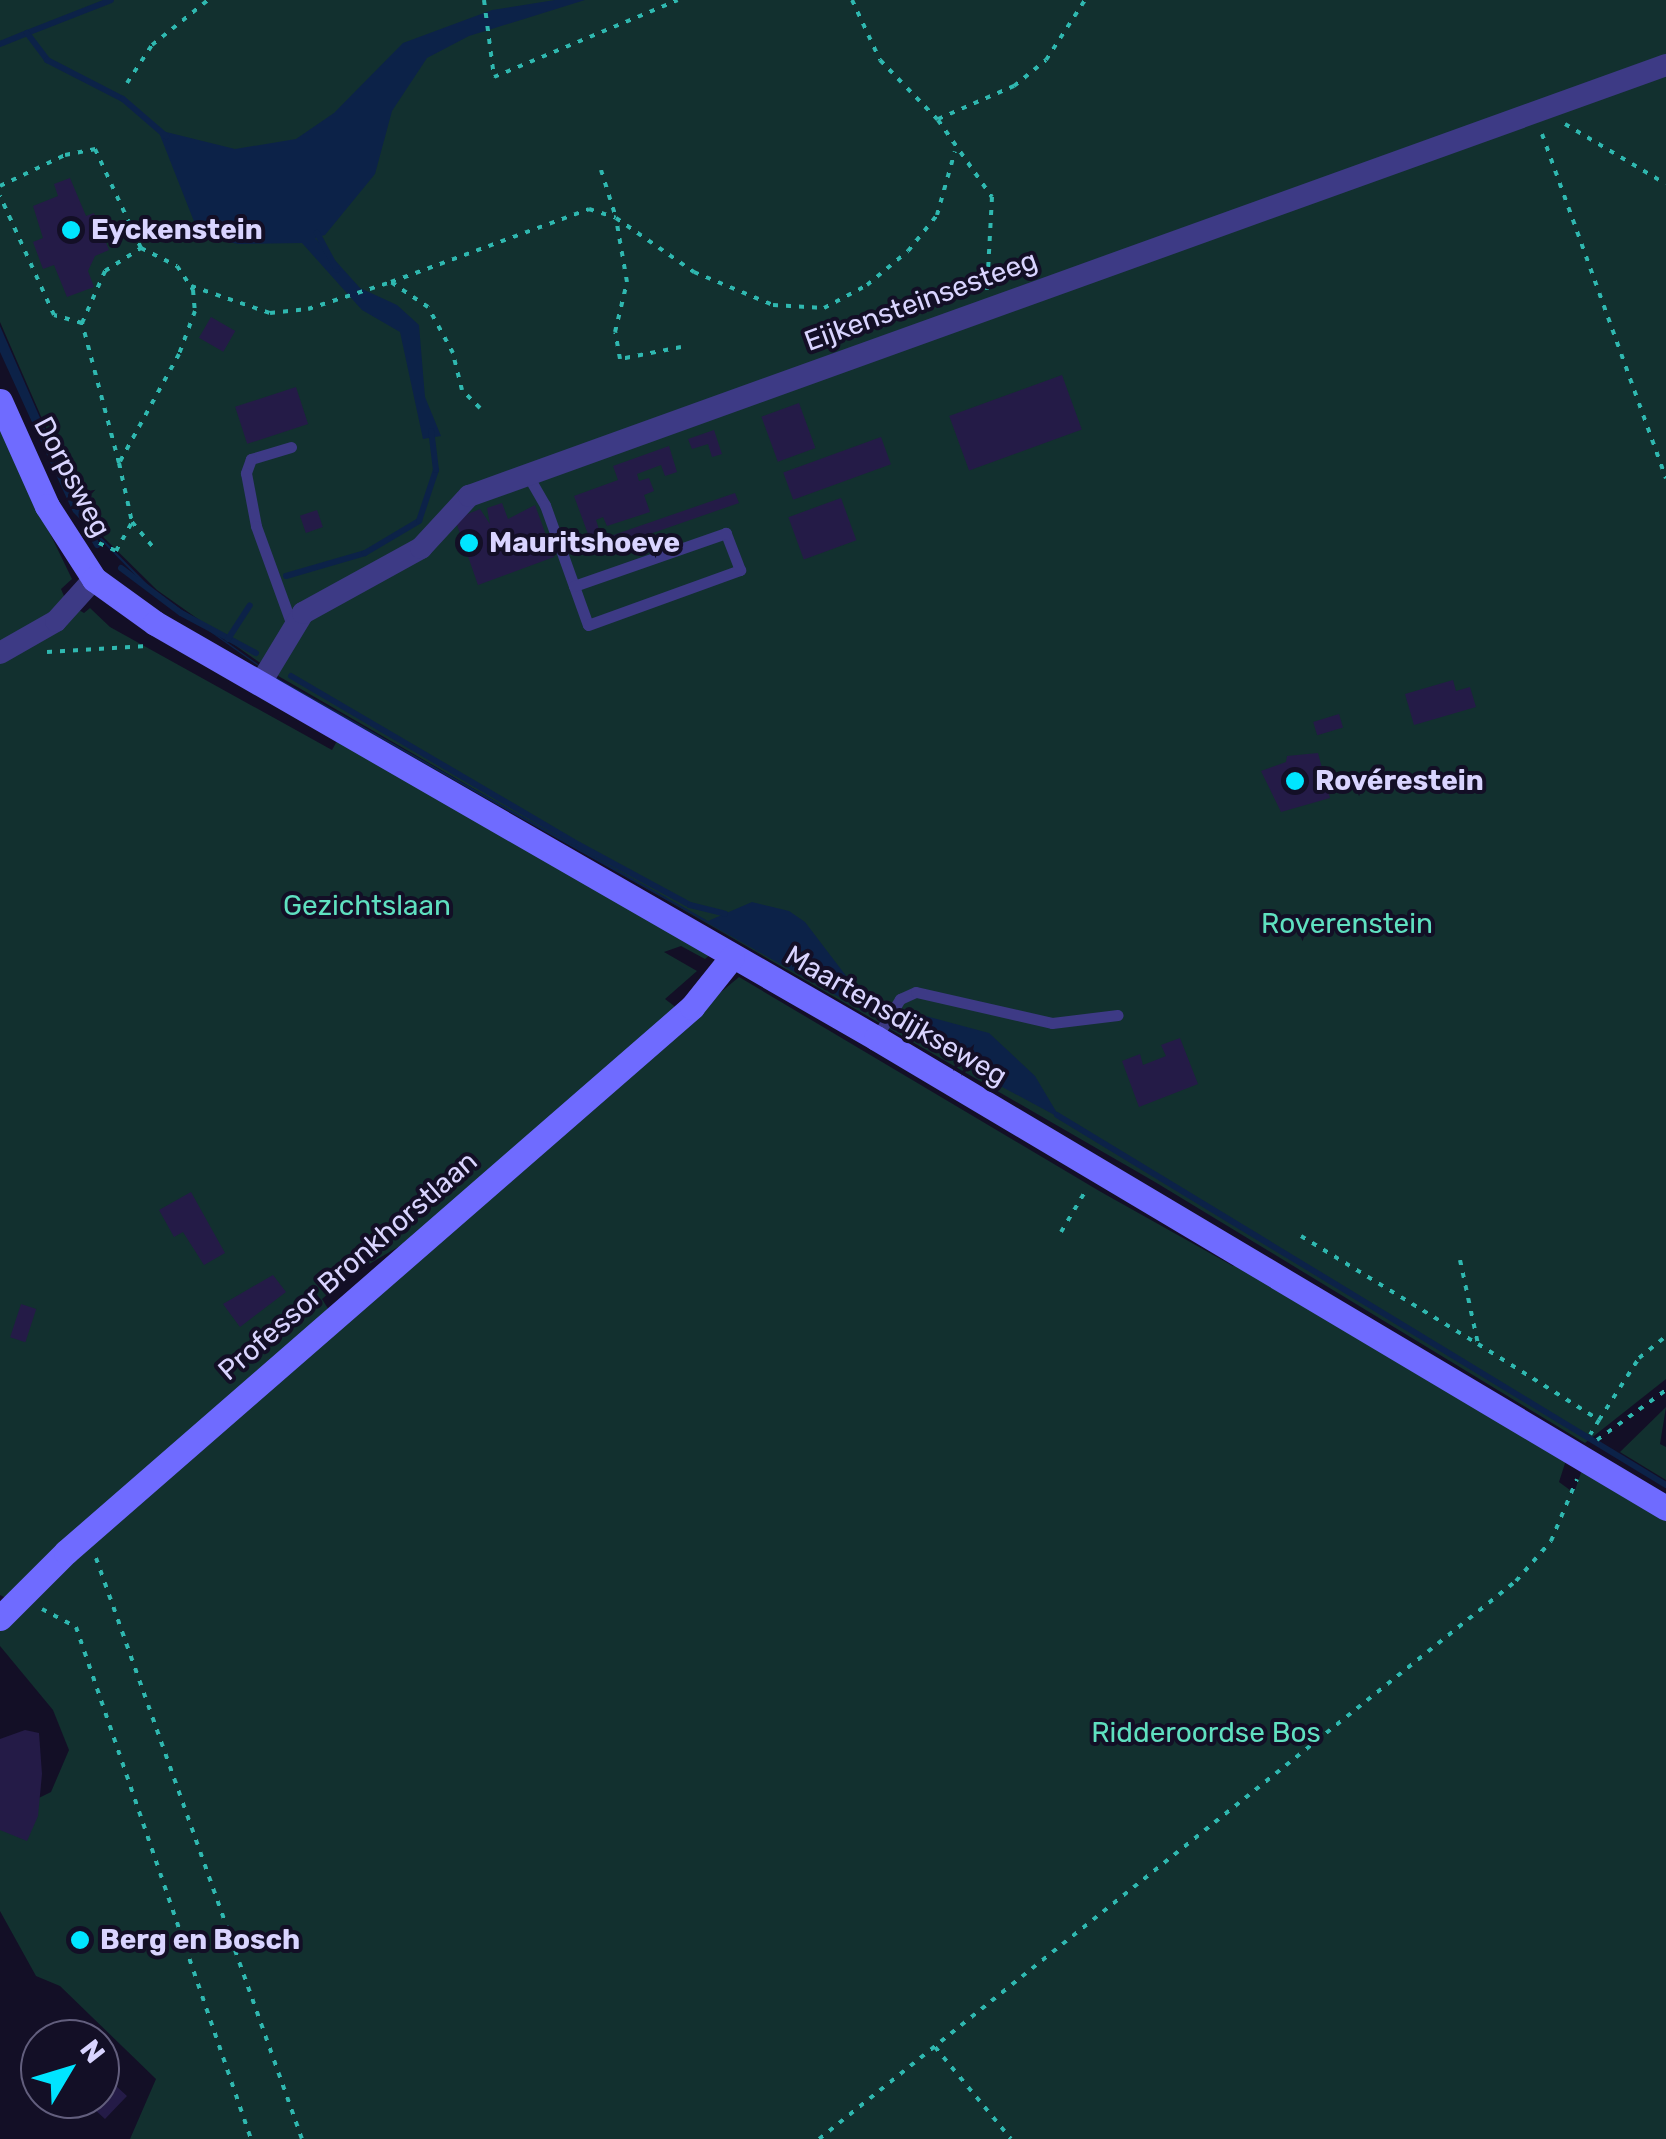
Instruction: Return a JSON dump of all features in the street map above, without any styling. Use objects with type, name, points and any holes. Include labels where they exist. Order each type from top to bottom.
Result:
[{"type":"street","name":"Eijkensteinsesteeg","points":[[260,684],[293,628],[338,589],[421,548],[469,496],[1666,66]]},
{"type":"street","name":"Dorpsweg","points":[[0,400],[57,525],[94,578]]},
{"type":"street","points":[[9,650],[56,621],[94,578]]},
{"type":"street","name":"Maartensdijkseweg","points":[[94,578],[155,623],[876,1038],[1583,1467],[1666,1508]]},
{"type":"street","name":"Professor Bronkhorstlaan","points":[[7,1610],[86,1535],[692,1007],[732,957]]},
{"type":"lane","points":[[291,447],[252,459],[246,473],[256,526],[293,628]]},
{"type":"lane","points":[[526,474],[588,626],[740,570],[726,533],[574,586]]},
{"type":"lane","points":[[876,1038],[900,999],[916,992],[1052,1023],[1118,1015]]},
{"type":"path","points":[[127,83],[152,45],[208,0]]},
{"type":"path","points":[[484,0],[494,77],[678,0]]},
{"type":"path","points":[[852,0],[880,60],[938,120],[955,150],[992,198],[985,310]]},
{"type":"path","points":[[938,120],[1014,86],[1046,60],[1085,0]]},
{"type":"path","points":[[1557,118],[1666,184]]},
{"type":"path","points":[[1538,125],[1666,478]]},
{"type":"path","points":[[0,186],[65,155],[96,149],[141,248],[177,266],[190,286],[195,311],[179,354],[119,463]]},
{"type":"path","points":[[190,286],[270,313],[348,299],[589,209],[616,218],[694,272],[772,305],[824,308],[868,285],[908,251],[937,215],[955,150]]},
{"type":"path","points":[[601,170],[616,218],[627,282],[615,332],[620,359],[681,347]]},
{"type":"path","points":[[0,196],[54,315],[82,323]]},
{"type":"path","points":[[141,248],[105,271],[82,323],[132,522],[152,548]]},
{"type":"path","points":[[392,282],[428,307],[453,353],[462,390],[480,408]]},
{"type":"path","points":[[57,525],[116,550],[132,522]]},
{"type":"path","points":[[9,650],[34,653],[148,646]]},
{"type":"path","points":[[1060,1232],[1091,1177]]},
{"type":"path","points":[[1301,1236],[1599,1420]]},
{"type":"path","points":[[1460,1260],[1478,1344]]},
{"type":"path","points":[[1593,1431],[1639,1358],[1666,1336]]},
{"type":"path","points":[[819,2139],[1516,1581],[1552,1541],[1598,1438],[1618,1420],[1666,1390]]},
{"type":"path","points":[[86,1535],[302,2139]]},
{"type":"path","points":[[7,1610],[54,1612],[76,1627],[250,2139]]},
{"type":"path","points":[[934,2047],[1011,2139]]},
{"type":"green space","name":"Eyckenstein","points":[[0,0],[1666,0],[1666,1379],[1585,1443],[1155,1182],[280,677],[157,590],[86,520],[0,322]]},
{"type":"green space","name":"Ridderoordse Bos","points":[[0,430],[72,579],[61,589],[67,603],[84,613],[90,608],[110,627],[332,750],[346,725],[725,941],[705,959],[681,946],[664,952],[697,971],[665,999],[690,1018],[739,977],[1101,1192],[1233,1266],[1244,1262],[1567,1457],[1559,1482],[1574,1493],[1583,1467],[1666,1518],[1666,2139],[130,2139],[156,2079],[120,2044],[120,2019],[94,2019],[60,1986],[36,1976],[0,1911],[0,1817],[51,1792],[69,1750],[53,1710],[0,1646],[0,1621],[18,1604],[0,1595]],"holes":[[[479,1199],[337,1323],[322,1299],[349,1276]]]},
{"type":"green space","points":[[1666,1407],[1660,1444],[1666,1447],[1666,1480],[1620,1452]]},
{"type":"water","points":[[555,0],[585,0],[469,36],[427,58],[392,111],[375,174],[325,235],[315,238],[360,288],[397,305],[419,325],[425,397],[441,436],[423,439],[400,332],[362,310],[302,243],[238,244],[212,238],[195,224],[158,130],[235,149],[296,139],[334,113],[403,43],[492,10]]},
{"type":"water","points":[[0,326],[85,521],[151,588],[279,679],[708,921],[752,902],[789,911],[805,922],[853,985],[876,1000],[864,1011],[524,820],[278,680],[147,587],[73,512],[0,352]]},
{"type":"water","points":[[907,1011],[989,1033],[1035,1076],[1060,1118],[889,1026],[896,1013]]},
{"type":"building","name":"Eyckenstein","points":[[70,178],[86,216],[94,213],[109,250],[95,256],[88,271],[94,287],[67,297],[54,265],[43,269],[33,242],[43,238],[33,206],[58,196],[54,184]]},
{"type":"building","points":[[211,317],[235,331],[223,352],[199,338]]},
{"type":"building","points":[[1062,375],[1082,430],[969,471],[949,416]]},
{"type":"building","points":[[296,387],[308,424],[247,444],[235,407]]},
{"type":"building","points":[[799,403],[815,448],[778,462],[761,417]]},
{"type":"building","points":[[714,430],[722,454],[712,457],[708,444],[692,449],[688,439]]},
{"type":"building","points":[[881,437],[891,464],[793,500],[783,473]]},
{"type":"building","points":[[669,446],[677,472],[665,476],[661,465],[637,474],[639,481],[649,478],[654,491],[644,495],[650,512],[607,526],[603,517],[596,520],[602,539],[735,493],[739,503],[595,553],[574,496],[618,480],[613,466]]},
{"type":"building","points":[[841,498],[856,540],[804,559],[788,517]]},
{"type":"building","points":[[502,503],[508,519],[535,505],[554,557],[478,585],[455,519],[480,509],[490,524],[487,508]]},
{"type":"building","points":[[317,510],[323,527],[306,533],[300,516]]},
{"type":"building","points":[[1453,680],[1456,691],[1470,687],[1476,707],[1414,725],[1405,694]]},
{"type":"building","points":[[1339,714],[1343,727],[1317,735],[1313,722]]},
{"type":"building","name":"Rovérestein","points":[[1318,753],[1330,798],[1281,812],[1261,771],[1286,762],[1287,756]]},
{"type":"building","points":[[1180,1038],[1198,1084],[1139,1107],[1122,1061],[1140,1054],[1143,1065],[1166,1056],[1161,1045]]},
{"type":"building","points":[[191,1192],[225,1253],[204,1265],[183,1232],[174,1237],[159,1210]]},
{"type":"building","points":[[273,1275],[286,1292],[240,1327],[223,1304]]},
{"type":"building","points":[[21,1304],[36,1309],[25,1342],[10,1337]]},
{"type":"building","points":[[25,1730],[39,1733],[42,1774],[38,1816],[27,1841],[0,1830],[0,1739]]},
{"type":"waterway","points":[[27,33],[111,0]]},
{"type":"waterway","points":[[0,44],[27,33],[47,60],[123,99],[166,136]]},
{"type":"waterway","points":[[317,233],[337,270]]},
{"type":"waterway","points":[[286,576],[365,553],[419,521],[436,470],[431,431]]},
{"type":"waterway","points":[[86,525],[97,545]]},
{"type":"waterway","points":[[121,568],[181,613],[256,653]]},
{"type":"waterway","points":[[228,639],[250,605]]},
{"type":"waterway","points":[[291,676],[579,845],[690,905],[725,914]]},
{"type":"waterway","points":[[864,1005],[887,1020]]},
{"type":"waterway","points":[[1057,1115],[1666,1485]]},
{"type":"place","name":"Eyckenstein","points":[[71,230]]},
{"type":"place","name":"Mauritshoeve","points":[[469,543]]},
{"type":"place","name":"Rovérestein","points":[[1295,781]]},
{"type":"place","name":"Berg en Bosch","points":[[80,1940]]},
{"type":"park label","name":"Gezichtslaan","points":[[367,906]]},
{"type":"park label","name":"Roverenstein","points":[[1347,924]]}]
